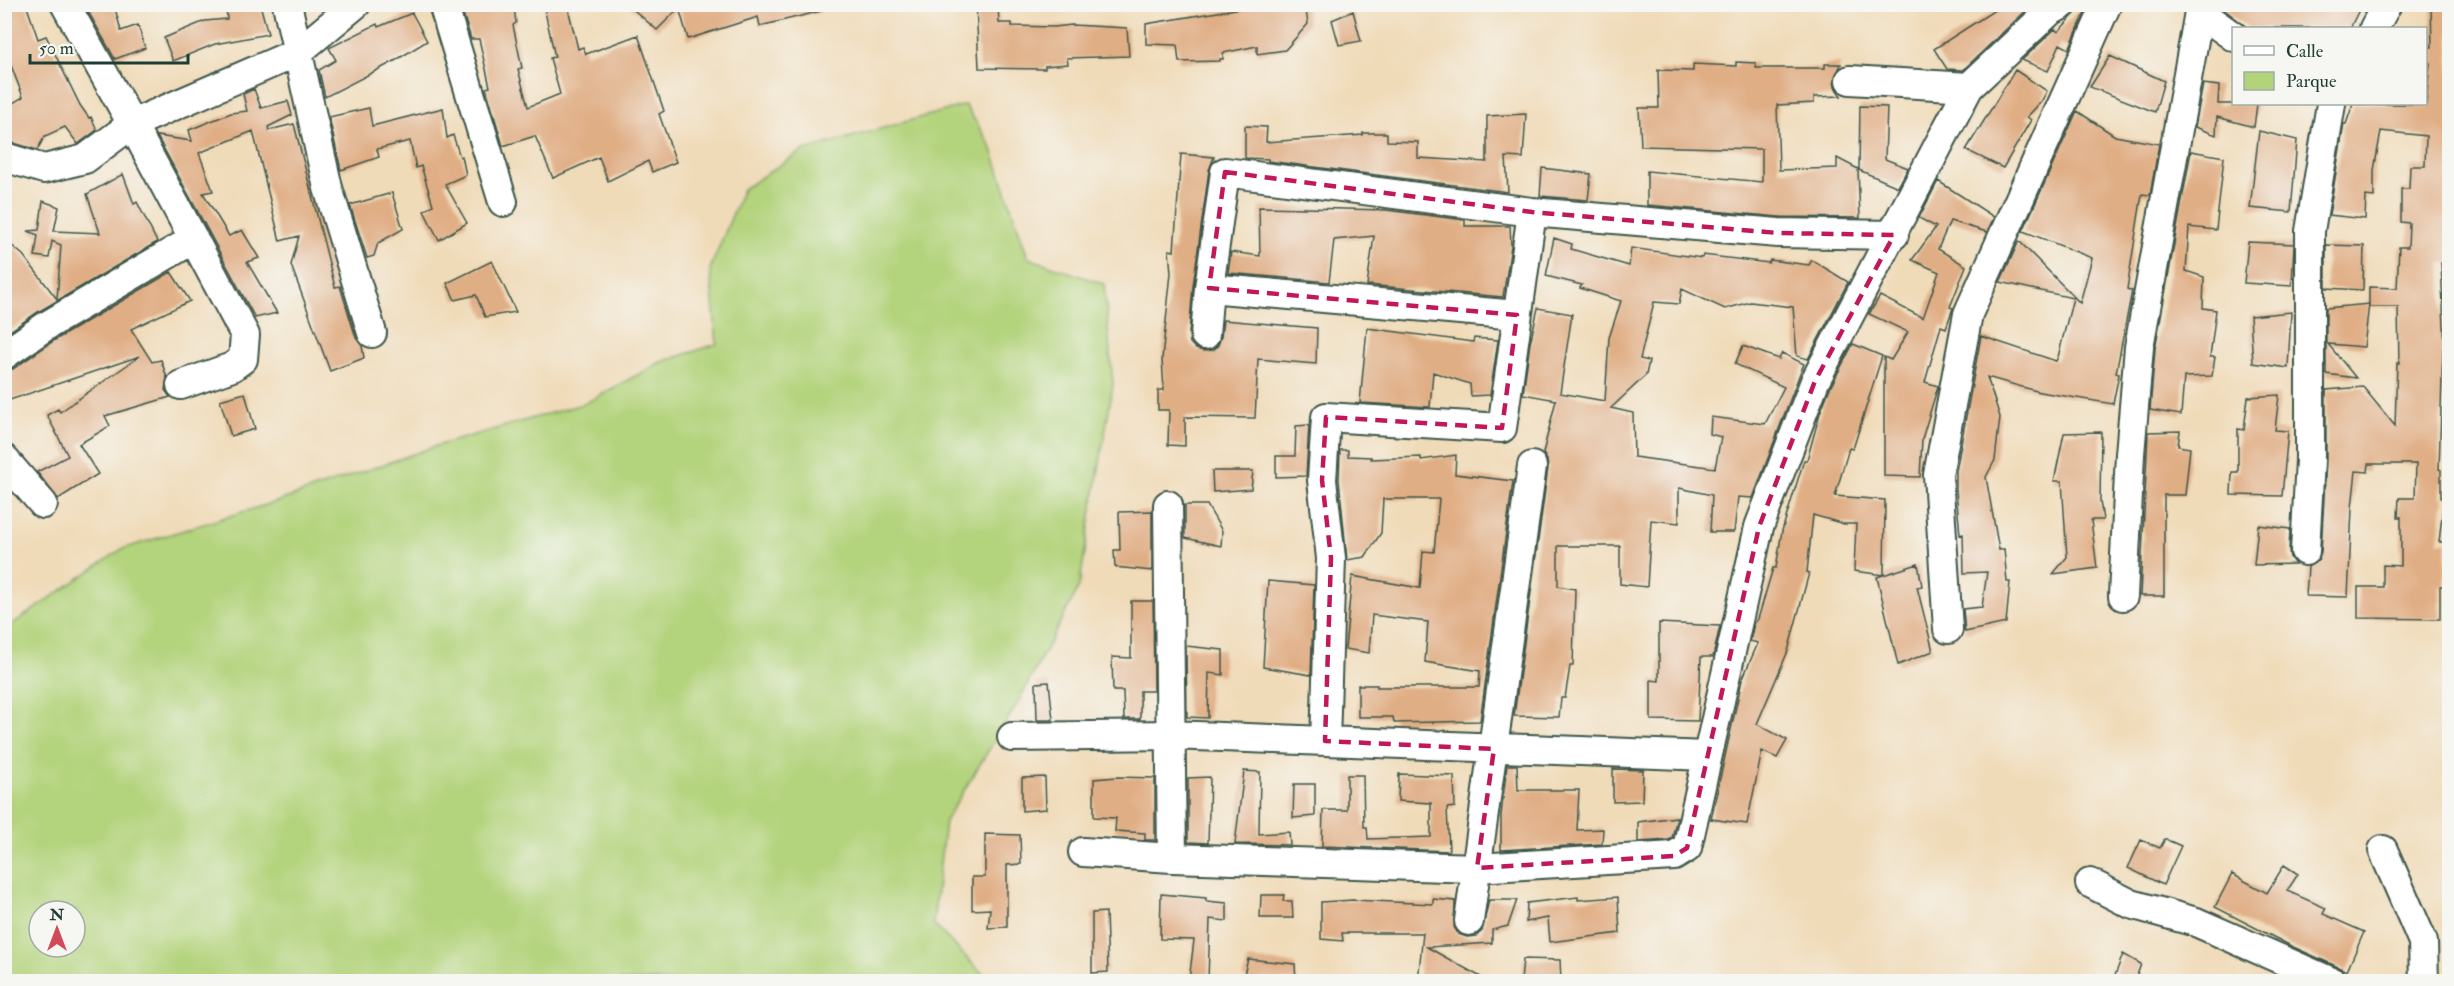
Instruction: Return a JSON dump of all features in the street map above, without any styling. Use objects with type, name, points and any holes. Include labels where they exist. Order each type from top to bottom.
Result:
[{"type":"street","points":[[65,4],[245,335],[243,359],[232,367],[182,385]]},
{"type":"street","points":[[287,4],[328,188],[372,333]]},
{"type":"street","points":[[4,157],[44,169],[85,159],[132,124],[298,52],[356,4]]},
{"type":"street","points":[[443,4],[503,202]]},
{"type":"street","points":[[1083,852],[1172,858],[1477,868],[1674,856],[1682,853],[1687,848],[1759,527],[1815,381],[1894,235],[1969,87],[2049,12],[2063,4]]},
{"type":"street","points":[[1947,629],[1938,475],[1968,314],[2107,4]]},
{"type":"street","points":[[2374,27],[2387,4]]},
{"type":"street","points":[[2123,596],[2130,454],[2139,347],[2197,8],[2232,35]]},
{"type":"street","points":[[1850,80],[1969,87]]},
{"type":"street","points":[[2305,551],[2310,460],[2310,231],[2329,105]]},
{"type":"street","points":[[1205,335],[1209,288],[1226,172],[1532,212],[1778,233],[1894,235]]},
{"type":"street","points":[[1325,741],[1331,558],[1322,480],[1326,417],[1502,428],[1532,212]]},
{"type":"street","points":[[4,355],[46,326],[194,239]]},
{"type":"street","points":[[1209,288],[1517,315]]},
{"type":"street","points":[[4,459],[42,504]]},
{"type":"street","points":[[1469,921],[1532,466]]},
{"type":"street","points":[[1168,505],[1172,858]]},
{"type":"street","points":[[1012,737],[1171,735],[1707,756]]},
{"type":"street","points":[[2383,850],[2423,942],[2424,981]]},
{"type":"street","points":[[2090,883],[2131,904],[2196,922],[2332,981]]},
{"type":"highlighted area","points":[[1225,172],[1532,212],[1778,233],[1894,235],[1815,381],[1759,527],[1687,848],[1674,856],[1477,868],[1494,749],[1325,741],[1331,558],[1322,480],[1326,417],[1502,428],[1517,315],[1209,288]]},
{"type":"green space","points":[[965,105],[991,146],[1028,258],[1104,284],[1113,385],[1079,587],[1016,706],[945,821],[933,924],[990,981],[5,981],[4,630],[122,549],[279,501],[436,446],[586,403],[661,362],[717,344],[710,269],[743,189],[802,151]]},
{"type":"building","points":[[4,4],[26,4],[38,39],[46,36],[80,105],[89,118],[91,117],[97,130],[78,144],[65,127],[45,136],[37,150],[4,140],[4,113],[8,106],[23,97],[4,47]]},
{"type":"building","points":[[84,4],[114,4],[121,31],[138,25],[145,48],[115,59]]},
{"type":"building","points":[[226,4],[260,4],[268,34],[215,44],[173,61],[164,38],[205,21],[227,19]]},
{"type":"building","points":[[567,4],[578,49],[583,47],[586,54],[638,35],[664,111],[659,114],[676,162],[652,172],[648,161],[608,181],[599,157],[553,178],[535,136],[503,146],[486,88],[490,87],[479,39],[471,39],[462,10],[514,7],[516,23],[513,25],[522,68],[518,69],[528,107],[560,94],[550,58],[555,57],[544,7]]},
{"type":"building","points":[[627,4],[822,4],[822,11],[760,26],[758,17],[688,39],[679,8],[657,30]]},
{"type":"building","points":[[976,4],[998,4],[999,23],[1012,23],[1012,26],[1072,25],[1127,28],[1129,56],[1067,58],[1068,64],[1045,66],[1045,69],[979,68]]},
{"type":"building","points":[[1266,4],[1305,4],[1308,24],[1285,50],[1257,54],[1257,46],[1223,53],[1223,59],[1220,61],[1179,62],[1177,45],[1146,44],[1146,24]]},
{"type":"building","points":[[2004,4],[2033,4],[1963,70],[1947,69],[1934,49]]},
{"type":"building","points":[[2084,4],[2089,4],[2069,49],[2060,44],[2048,71],[2022,60],[2055,29],[2058,32]]},
{"type":"building","points":[[2217,4],[2362,4],[2350,27],[2247,27]]},
{"type":"building","points":[[2431,4],[2450,4],[2450,263],[2441,263],[2445,348],[2443,348],[2439,469],[2441,470],[2441,498],[2444,498],[2439,542],[2447,542],[2445,586],[2440,586],[2440,619],[2358,618],[2358,587],[2383,587],[2383,565],[2401,566],[2399,498],[2415,498],[2416,464],[2369,464],[2368,472],[2356,471],[2348,597],[2306,596],[2308,567],[2318,560],[2321,552],[2326,461],[2326,390],[2363,387],[2395,426],[2397,363],[2399,363],[2398,307],[2369,307],[2369,287],[2397,288],[2399,247],[2408,247],[2409,223],[2401,222],[2401,189],[2409,189],[2410,166],[2425,166],[2426,136],[2381,131],[2374,170],[2374,197],[2366,196],[2365,219],[2329,215],[2344,124],[2346,124],[2353,105],[2427,105],[2430,63],[2427,63],[2427,47],[2432,47]]},
{"type":"building","points":[[1353,11],[1361,41],[1339,45],[1332,20]]},
{"type":"building","points":[[412,13],[427,41],[393,62],[325,97],[319,70],[336,60],[329,48],[377,24],[378,27]]},
{"type":"building","points":[[2110,56],[2164,81],[2155,112],[2090,87]]},
{"type":"building","points":[[1736,62],[1756,63],[1756,68],[1825,68],[1825,64],[1841,64],[1834,80],[1835,87],[1841,96],[1814,97],[1814,103],[1777,105],[1779,170],[1837,168],[1837,158],[1858,169],[1860,218],[1779,217],[1647,205],[1647,171],[1762,182],[1762,149],[1641,146],[1639,108],[1659,108],[1658,70],[1693,71],[1693,64],[1736,66]]},
{"type":"building","points":[[2015,70],[2047,91],[2041,102],[2027,117],[2031,120],[2003,168],[1966,150]]},
{"type":"building","points":[[2203,84],[2219,86],[2218,104],[2257,105],[2254,127],[2217,117],[2216,135],[2195,127]]},
{"type":"building","points":[[254,89],[261,108],[288,101],[292,115],[268,127],[269,130],[294,124],[335,287],[340,286],[356,338],[362,346],[364,358],[330,371],[291,265],[299,236],[280,241],[253,131],[199,153],[213,191],[203,193],[229,236],[242,230],[259,258],[247,262],[277,313],[255,318],[157,136],[192,141],[189,130],[231,113],[247,111],[243,94]]},
{"type":"building","points":[[1860,106],[1887,107],[1885,159],[1908,168],[1898,187],[1859,170]]},
{"type":"building","points":[[369,108],[372,126],[443,108],[447,138],[453,135],[460,157],[462,156],[466,175],[445,184],[467,223],[439,240],[424,211],[433,205],[421,166],[416,168],[410,141],[377,149],[379,157],[341,170],[329,117]]},
{"type":"building","points":[[2077,111],[2115,136],[2159,144],[2150,195],[2142,194],[2127,289],[2132,291],[2116,373],[2119,374],[2113,404],[2040,392],[1987,377],[2000,417],[1995,460],[1986,477],[1999,550],[2004,549],[2007,582],[2010,582],[2006,623],[1965,632],[1963,609],[1982,607],[1987,572],[1964,573],[1963,534],[1960,535],[1956,490],[1956,471],[1981,336],[2056,361],[2058,357],[2073,298],[2000,282],[2019,241],[2080,303],[2092,258],[2023,231]]},
{"type":"building","points":[[1526,114],[1523,158],[1506,157],[1508,192],[1268,161],[1268,159],[1245,158],[1245,126],[1267,127],[1266,142],[1387,133],[1387,141],[1418,142],[1418,158],[1487,162],[1487,116]]},
{"type":"building","points":[[2259,131],[2297,140],[2291,212],[2250,208]]},
{"type":"building","points":[[2191,151],[2224,157],[2216,230],[2189,227],[2186,271],[2204,277],[2203,308],[2216,310],[2210,357],[2215,357],[2212,376],[2184,377],[2181,415],[2150,410],[2155,349]]},
{"type":"building","points":[[1181,154],[1214,157],[1209,170],[1193,286],[1190,343],[1196,349],[1213,350],[1221,337],[1223,320],[1317,328],[1316,364],[1258,359],[1255,418],[1185,417],[1185,446],[1168,445],[1169,410],[1158,410],[1158,390],[1164,390],[1162,359],[1171,273],[1169,250],[1174,251]]},
{"type":"building","points":[[1542,168],[1591,174],[1588,200],[1540,196]]},
{"type":"building","points":[[123,174],[134,204],[137,202],[157,242],[38,312],[4,335],[4,239],[23,255],[57,299],[61,245],[52,241],[49,258],[35,256],[38,235],[28,231],[39,230],[43,201],[59,207],[54,231],[100,233],[87,194]]},
{"type":"building","points":[[1938,181],[1994,217],[1987,232],[1950,221],[1938,249],[1966,266],[1950,307],[1953,308],[1946,328],[1941,326],[1925,382],[1938,386],[1922,439],[1920,477],[1884,476],[1884,357],[1891,360],[1908,332],[1869,314],[1880,296],[1923,318],[1939,272],[1912,260],[1936,227],[1919,218]]},
{"type":"building","points":[[392,193],[403,229],[378,243],[374,256],[367,258],[350,205]]},
{"type":"building","points":[[1259,207],[1386,210],[1465,220],[1465,226],[1510,226],[1511,246],[1503,297],[1367,285],[1374,236],[1334,240],[1329,282],[1228,273],[1231,252],[1260,256]]},
{"type":"building","points":[[1554,238],[1572,244],[1571,249],[1629,266],[1631,248],[1702,258],[1703,255],[1769,263],[1770,260],[1809,265],[1812,260],[1848,282],[1808,359],[1797,356],[1793,307],[1750,302],[1725,309],[1682,289],[1679,304],[1654,302],[1640,359],[1649,361],[1646,375],[1611,408],[1633,413],[1634,457],[1715,468],[1721,437],[1710,434],[1711,417],[1765,424],[1784,387],[1735,364],[1743,346],[1779,359],[1782,353],[1804,364],[1753,498],[1738,497],[1734,532],[1710,532],[1712,495],[1679,488],[1679,523],[1651,520],[1647,587],[1620,584],[1620,546],[1558,546],[1558,586],[1575,589],[1573,666],[1570,666],[1565,698],[1561,698],[1559,717],[1514,716],[1548,468],[1543,453],[1556,400],[1523,394],[1530,343],[1538,308],[1572,314],[1560,393],[1605,401],[1609,338],[1621,301],[1580,288],[1582,285],[1546,276]]},
{"type":"building","points":[[2248,242],[2294,244],[2292,286],[2244,283]]},
{"type":"building","points":[[2326,245],[2364,246],[2363,290],[2326,288]]},
{"type":"building","points":[[492,261],[516,312],[485,317],[476,295],[455,300],[447,283]]},
{"type":"building","points":[[171,272],[190,301],[131,329],[152,362],[161,360],[167,378],[165,390],[170,397],[105,416],[110,426],[79,444],[98,474],[58,499],[37,472],[68,456],[47,415],[58,409],[60,412],[140,356],[4,402],[4,371],[13,369],[55,340]]},
{"type":"building","points":[[2369,304],[2364,347],[2328,344],[2356,378],[2326,374],[2326,308]]},
{"type":"building","points":[[2291,312],[2288,368],[2253,363],[2250,316]]},
{"type":"building","points":[[1367,328],[1473,342],[1474,338],[1498,340],[1490,395],[1471,396],[1470,384],[1433,372],[1430,407],[1360,403]]},
{"type":"building","points":[[1853,344],[1882,356],[1853,449],[1849,448],[1835,496],[1885,500],[1884,575],[1854,571],[1856,524],[1844,524],[1813,515],[1807,572],[1809,573],[1788,651],[1757,724],[1787,740],[1777,758],[1762,751],[1747,824],[1711,819],[1742,680],[1758,643],[1750,641],[1754,624],[1758,619],[1773,568],[1776,568],[1782,531],[1804,460],[1807,460],[1820,413]]},
{"type":"building","points":[[245,393],[255,429],[231,436],[220,400]]},
{"type":"building","points":[[2279,395],[2275,430],[2288,431],[2282,496],[2231,495],[2232,472],[2238,472],[2238,429],[2244,430],[2248,397]]},
{"type":"building","points":[[1309,425],[1306,476],[1276,477],[1276,456],[1295,456],[1296,426]]},
{"type":"building","points":[[2180,431],[2178,446],[2190,448],[2185,495],[2164,495],[2164,596],[2140,596],[2148,432]]},
{"type":"building","points":[[2101,432],[2100,501],[2103,520],[2091,520],[2097,568],[2053,574],[2067,557],[2062,481],[2054,481],[2064,433]]},
{"type":"building","points":[[1340,450],[1348,450],[1348,456],[1371,457],[1371,459],[1421,457],[1421,460],[1456,455],[1455,474],[1513,481],[1480,721],[1394,723],[1393,717],[1358,717],[1358,685],[1479,687],[1480,671],[1425,662],[1428,622],[1372,615],[1369,653],[1345,649],[1352,576],[1420,588],[1423,551],[1434,552],[1439,499],[1383,499],[1381,533],[1365,557],[1347,560],[1339,480]]},
{"type":"building","points":[[1212,471],[1253,471],[1251,489],[1213,492]]},
{"type":"building","points":[[1185,505],[1207,505],[1222,531],[1221,546],[1185,538]]},
{"type":"building","points":[[1152,511],[1152,571],[1115,567],[1114,550],[1120,550],[1119,512]]},
{"type":"building","points":[[2258,525],[2290,529],[2290,558],[2295,564],[2254,565]]},
{"type":"building","points":[[1918,564],[1922,586],[1917,587],[1933,651],[1898,665],[1877,577]]},
{"type":"building","points":[[1268,581],[1314,585],[1311,675],[1263,667]]},
{"type":"building","points":[[1131,601],[1153,601],[1154,691],[1140,691],[1140,719],[1124,719],[1123,691],[1113,691],[1112,657],[1131,658]]},
{"type":"building","points":[[1659,623],[1720,626],[1713,657],[1701,657],[1698,721],[1651,720],[1651,680],[1659,681]]},
{"type":"building","points":[[1186,646],[1223,650],[1223,675],[1209,673],[1208,718],[1187,717]]},
{"type":"building","points":[[1049,682],[1053,720],[1037,720],[1036,683]]},
{"type":"building","points":[[1507,765],[1517,765],[1518,790],[1579,790],[1577,830],[1603,829],[1602,844],[1501,850],[1501,815]]},
{"type":"building","points":[[1613,769],[1643,770],[1642,801],[1613,802]]},
{"type":"building","points":[[1244,771],[1260,772],[1259,834],[1289,832],[1290,845],[1235,844]]},
{"type":"building","points":[[1399,774],[1454,776],[1455,807],[1447,808],[1449,851],[1322,846],[1323,810],[1347,810],[1347,775],[1363,775],[1364,827],[1367,827],[1368,839],[1431,837],[1431,803],[1398,801]]},
{"type":"building","points":[[1045,777],[1046,809],[1022,811],[1022,778]]},
{"type":"building","points":[[1210,777],[1208,843],[1188,842],[1188,778]]},
{"type":"building","points":[[1155,778],[1155,840],[1145,840],[1145,833],[1115,831],[1116,818],[1094,817],[1094,779]]},
{"type":"building","points":[[1294,784],[1315,784],[1315,816],[1293,818]]},
{"type":"building","points":[[1677,817],[1672,838],[1669,840],[1638,842],[1638,822]]},
{"type":"building","points":[[985,834],[1020,835],[1021,864],[1007,865],[1007,927],[988,928],[990,909],[972,910],[972,877],[985,877]]},
{"type":"building","points":[[2165,839],[2181,846],[2163,885],[2128,868],[2141,840],[2160,848]]},
{"type":"building","points":[[2284,865],[2298,874],[2287,891],[2326,908],[2323,914],[2364,932],[2347,971],[2291,946],[2215,907],[2232,874],[2267,893]]},
{"type":"building","points":[[1161,894],[1206,898],[1206,901],[1227,903],[1227,921],[1210,919],[1208,981],[1189,981],[1194,940],[1160,939]]},
{"type":"building","points":[[1261,895],[1284,895],[1283,901],[1292,901],[1293,918],[1260,918]]},
{"type":"building","points":[[1578,897],[1578,900],[1618,897],[1620,933],[1550,942],[1548,918],[1526,922],[1527,903]]},
{"type":"building","points":[[1433,899],[1455,901],[1454,927],[1458,934],[1467,937],[1476,936],[1482,931],[1489,900],[1517,900],[1508,926],[1492,930],[1492,943],[1427,947],[1488,981],[1418,981],[1423,933],[1342,933],[1343,941],[1321,939],[1321,902],[1353,900],[1433,904]]},
{"type":"building","points":[[1106,912],[1108,972],[1092,973],[1092,913]]},
{"type":"building","points":[[2123,954],[2141,964],[2135,981],[2113,981]]},
{"type":"building","points":[[1248,959],[1295,964],[1296,981],[1252,981],[1243,978]]},
{"type":"building","points":[[1523,959],[1560,960],[1561,981],[1521,981]]}]
